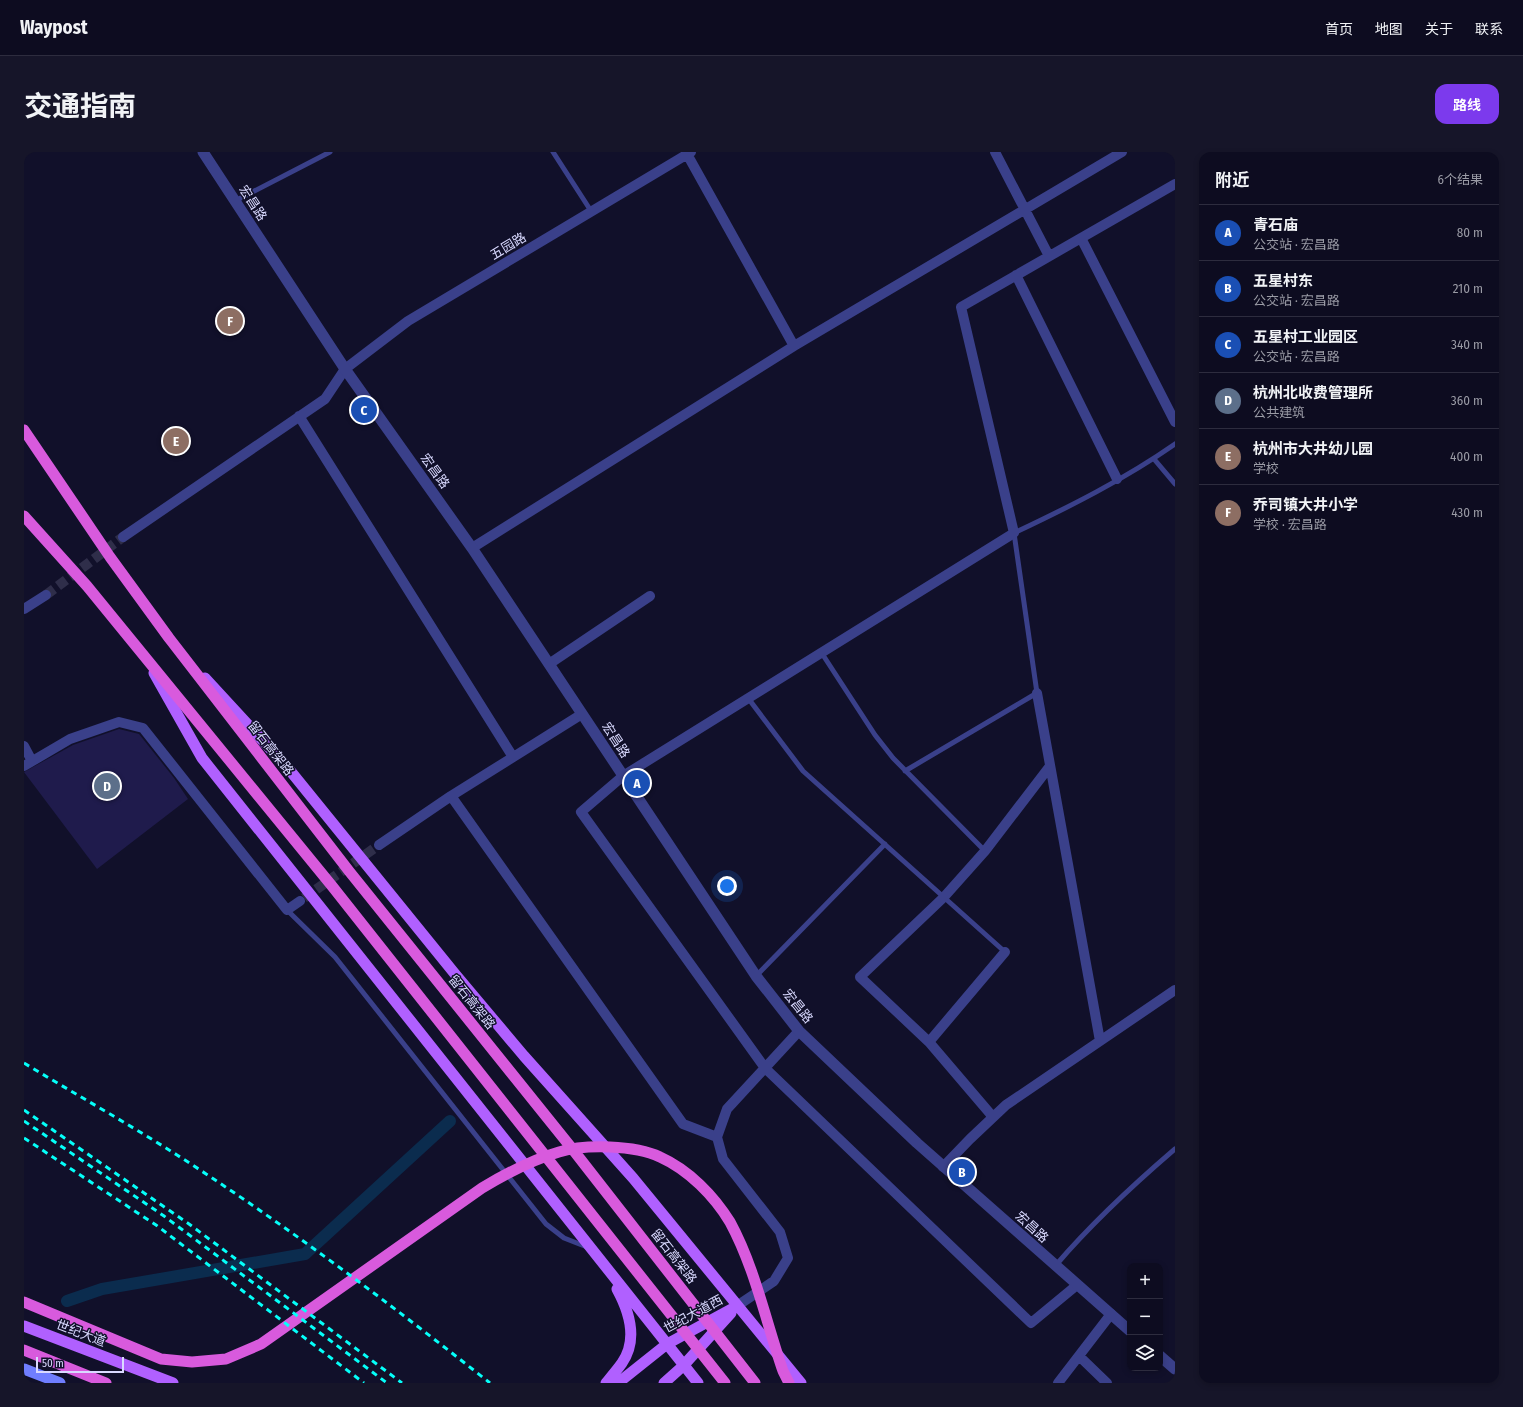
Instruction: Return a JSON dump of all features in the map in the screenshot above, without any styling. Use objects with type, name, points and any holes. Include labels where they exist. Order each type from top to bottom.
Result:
[{"type":"highway","name":"留石高架路","points":[[24,430],[110,557],[169,638],[349,871],[574,1151],[755,1383]]},
{"type":"highway","points":[[24,516],[87,586],[144,655],[468,1058],[725,1383]]},
{"type":"highway","points":[[24,1302],[161,1359],[192,1362],[226,1359],[261,1344],[482,1188],[512,1170],[560,1152],[585,1147],[616,1147],[659,1156],[677,1166],[695,1180],[730,1222],[744,1252],[783,1371],[789,1383]]},
{"type":"highway","points":[[24,1350],[106,1383]]},
{"type":"main road","points":[[169,638],[288,768],[455,974],[524,1056],[633,1178],[801,1383]]},
{"type":"main road","points":[[144,655],[202,758],[698,1383]]},
{"type":"main road","points":[[602,1262],[625,1304],[631,1326],[629,1348],[623,1362],[606,1383]]},
{"type":"main road","name":"世纪大道西","points":[[618,1383],[667,1344],[740,1309]]},
{"type":"main road","name":"世纪大道西","points":[[664,1383],[740,1309]]},
{"type":"main road","name":"世纪大道","points":[[24,1326],[173,1383]]},
{"type":"main road","points":[[24,1369],[60,1383]]},
{"type":"street","name":"宏昌路","points":[[204,152],[345,369],[472,548],[756,976],[799,1031],[943,1167],[1127,1328]]},
{"type":"street","points":[[995,152],[1049,256]]},
{"type":"street","points":[[472,548],[794,346],[1122,152]]},
{"type":"street","name":"五园路","points":[[124,537],[325,399],[345,369],[408,321],[689,153]]},
{"type":"street","points":[[689,153],[794,346]]},
{"type":"street","points":[[1077,1285],[1031,1323],[765,1068],[581,812],[623,776],[820,652],[1014,533],[961,307],[1175,184]]},
{"type":"street","points":[[1081,238],[1175,422]]},
{"type":"street","points":[[1016,275],[1117,479]]},
{"type":"street","points":[[300,416],[513,757]]},
{"type":"street","points":[[24,609],[46,595]]},
{"type":"street","points":[[549,664],[650,596]]},
{"type":"street","points":[[1036,693],[1100,1041]]},
{"type":"street","points":[[379,845],[451,796],[582,714]]},
{"type":"street","points":[[24,746],[28,763],[70,739],[119,722],[143,728],[287,910],[300,901]]},
{"type":"street","points":[[993,1117],[929,1042],[860,977],[944,897],[985,852],[1050,766]]},
{"type":"street","points":[[451,796],[684,1124],[717,1137]]},
{"type":"street","points":[[929,1042],[1005,952]]},
{"type":"street","points":[[943,1167],[1006,1105],[1175,990]]},
{"type":"street","points":[[740,1309],[774,1281],[788,1258],[780,1232],[723,1159],[717,1137],[727,1109],[799,1031]]},
{"type":"street","points":[[1058,1383],[1110,1314]]},
{"type":"street","points":[[1079,1356],[1107,1383]]},
{"type":"street","points":[[1163,1359],[1175,1369]]},
{"type":"lane","points":[[553,152],[591,211]]},
{"type":"lane","points":[[235,201],[327,153]]},
{"type":"lane","points":[[905,771],[1036,693],[1014,533],[1070,506],[1154,459],[1175,444]]},
{"type":"lane","points":[[1154,459],[1175,484]]},
{"type":"lane","points":[[820,652],[875,735],[905,771],[985,852]]},
{"type":"lane","points":[[748,698],[803,771],[1005,952]]},
{"type":"lane","points":[[756,976],[885,844]]},
{"type":"lane","points":[[287,910],[335,957],[546,1224],[564,1238],[590,1248]]},
{"type":"lane","points":[[1055,1266],[1074,1243],[1139,1180],[1175,1149]]},
{"type":"building","points":[[119,729],[139,734],[174,778],[188,799],[97,869],[24,772],[73,745]]},
{"type":"waterway","points":[[67,1301],[102,1289],[305,1254],[450,1121]]},
{"type":"tunnel","points":[[46,595],[123,537]]},
{"type":"tunnel","points":[[304,898],[379,845]]},
{"type":"railway","points":[[24,1063],[158,1143],[258,1209],[414,1323],[490,1383]]},
{"type":"railway","points":[[24,1110],[189,1224],[402,1383]]},
{"type":"railway","points":[[24,1121],[164,1216],[387,1383]]},
{"type":"railway","points":[[24,1138],[156,1225],[364,1383]]},
{"type":"place","name":"乔司镇大井小学","points":[[230,321]]},
{"type":"place","name":"五星村工业园区","points":[[364,410]]},
{"type":"place","name":"杭州市大井幼儿园","points":[[176,441]]},
{"type":"place","name":"青石庙","points":[[637,783]]},
{"type":"place","name":"杭州北收费管理所","points":[[107,786]]},
{"type":"place","name":"五星村东","points":[[962,1172]]}]
